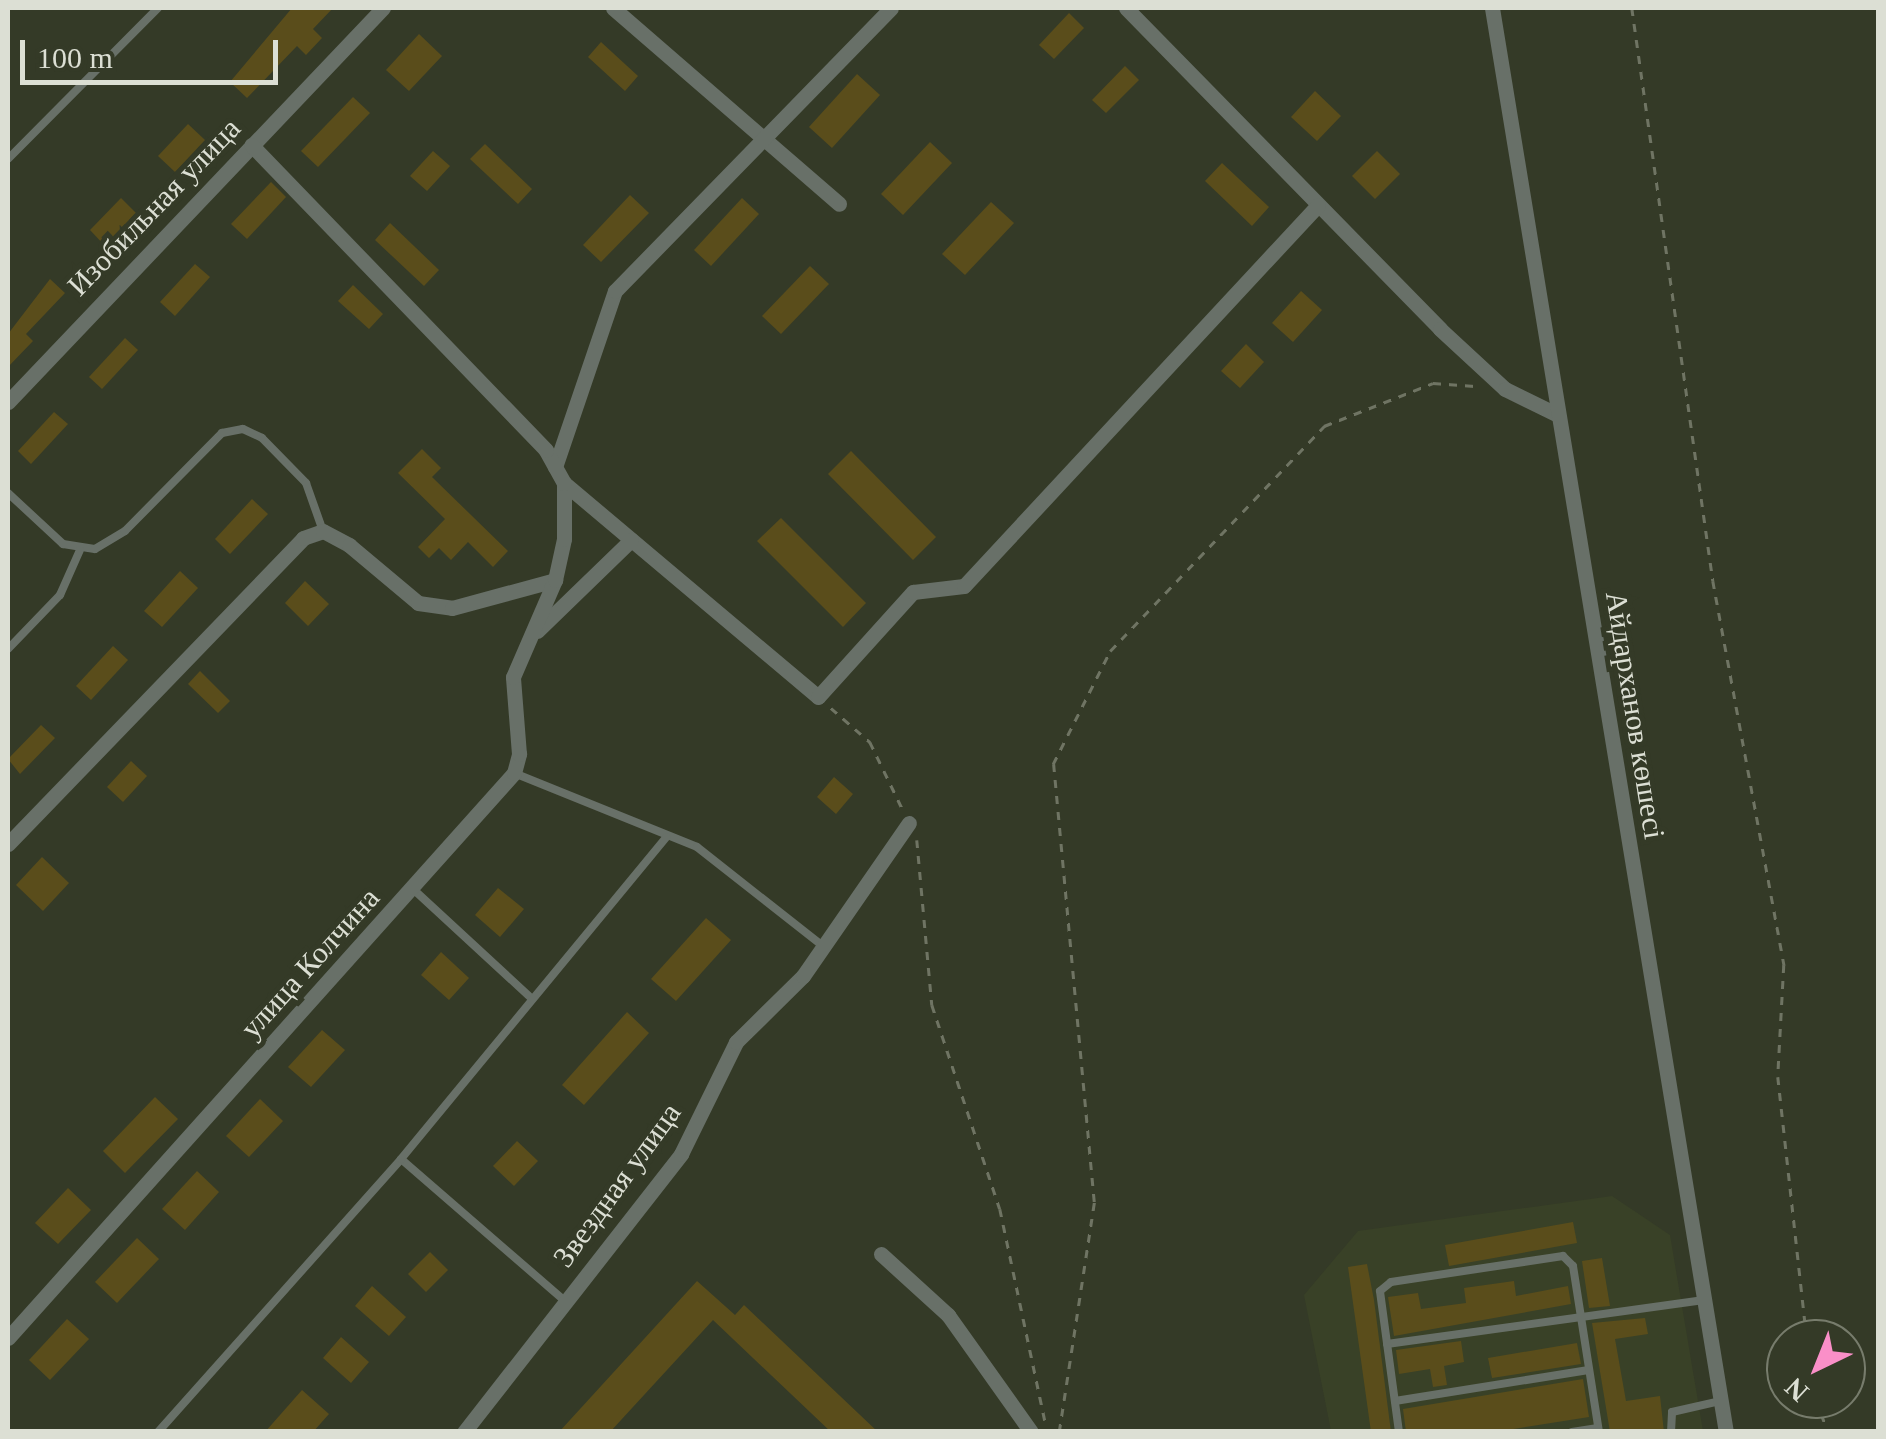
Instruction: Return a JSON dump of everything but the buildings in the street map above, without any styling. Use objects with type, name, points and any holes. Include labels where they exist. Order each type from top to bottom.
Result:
[{"type":"street","name":"Изобильная улица","points":[[8,402],[383,8]]},
{"type":"street","points":[[613,8],[766,136],[839,204]]},
{"type":"street","points":[[555,466],[616,292],[891,8]]},
{"type":"street","name":"Айдарханов көшесі","points":[[1492,8],[1726,1432]]},
{"type":"street","points":[[1136,11],[1318,205],[1505,389],[1558,415]]},
{"type":"street","points":[[250,145],[438,335],[555,466],[564,483],[818,697],[913,592],[964,586],[1318,205]]},
{"type":"street","points":[[514,773],[519,754],[513,676],[555,580],[564,540],[564,483]]},
{"type":"street","points":[[8,844],[303,538],[322,531],[350,545],[418,603],[452,608],[555,580]]},
{"type":"street","points":[[524,644],[631,540]]},
{"type":"street","name":"улица Колчина","points":[[8,1338],[514,773]]},
{"type":"street","name":"Звездная улица","points":[[464,1432],[681,1154],[736,1042],[824,947],[909,822]]},
{"type":"street","points":[[881,1254],[948,1315],[1031,1432]]},
{"type":"lane","points":[[8,159],[158,8]]},
{"type":"lane","points":[[8,493],[64,544],[80,550],[96,548],[124,531],[222,433],[243,429],[262,438],[306,483],[322,531]]},
{"type":"lane","points":[[8,649],[60,595],[80,550]]},
{"type":"lane","points":[[514,773],[556,785],[666,837],[697,846],[824,947]]},
{"type":"lane","points":[[158,1432],[401,1159],[666,837]]},
{"type":"lane","points":[[413,888],[532,1000]]},
{"type":"lane","points":[[401,1159],[566,1302]]},
{"type":"lane","points":[[1398,1432],[1380,1290],[1391,1282],[1563,1256],[1573,1266],[1599,1430],[1572,1432]]},
{"type":"lane","points":[[1387,1344],[1704,1300]]},
{"type":"lane","points":[[1394,1401],[1589,1370]]},
{"type":"lane","points":[[1672,1432],[1672,1412],[1720,1401]]},
{"type":"path","points":[[1632,8],[1714,581],[1784,965],[1778,1077],[1805,1319]]},
{"type":"path","points":[[1059,1432],[1094,1202],[1053,764],[1110,651],[1324,426],[1433,383],[1505,389]]},
{"type":"path","points":[[818,697],[870,742],[916,837],[932,1005],[1000,1209],[1047,1432]]},
{"type":"shaded area","points":[[1612,1196],[1670,1235],[1703,1431],[1331,1431],[1304,1295],[1358,1231]]}]
